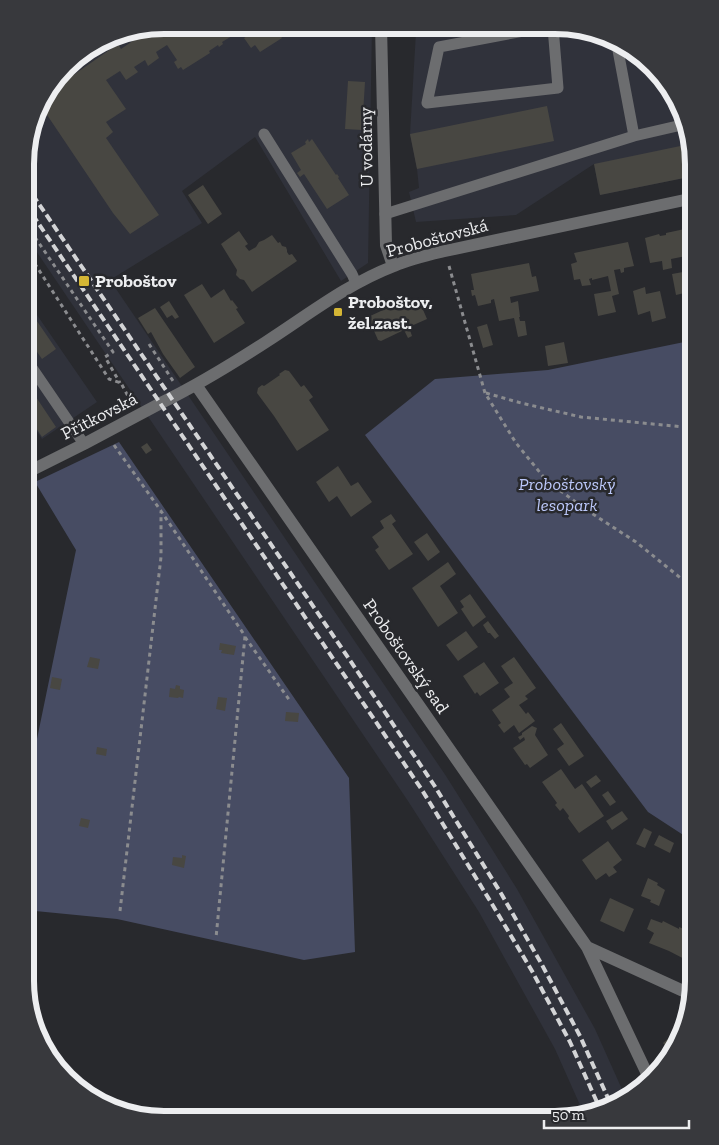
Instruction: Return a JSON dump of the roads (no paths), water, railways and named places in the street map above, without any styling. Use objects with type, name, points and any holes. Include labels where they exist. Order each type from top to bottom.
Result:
[{"type":"street","name":"U vodárny","points":[[381,34],[386,245],[394,266]]},
{"type":"street","name":"Proboštovská","points":[[161,403],[196,386],[329,299],[394,266],[445,251],[685,200]]},
{"type":"street","name":"Proboštovský sad","points":[[196,386],[587,947],[647,1073]]},
{"type":"street","name":"Přítkovská","points":[[34,469],[161,403]]},
{"type":"street","points":[[587,947],[685,992]]},
{"type":"lane","points":[[508,34],[438,47],[426,103],[558,88],[554,34]]},
{"type":"lane","points":[[618,50],[634,136]]},
{"type":"lane","points":[[385,214],[634,136],[679,126]]},
{"type":"lane","points":[[264,134],[352,274],[356,284]]},
{"type":"lane","points":[[34,371],[84,444]]},
{"type":"railway","points":[[34,197],[434,785],[502,895],[541,963],[580,1036],[609,1100]]},
{"type":"railway","points":[[34,217],[422,790],[532,971],[570,1042],[598,1104]]},
{"type":"place","name":"Proboštov","points":[[84,281]]},
{"type":"place","name":"Proboštov, žel.zast.","points":[[338,312]]},
{"type":"park label","name":"Proboštovský lesopark","points":[[567,494]]}]
